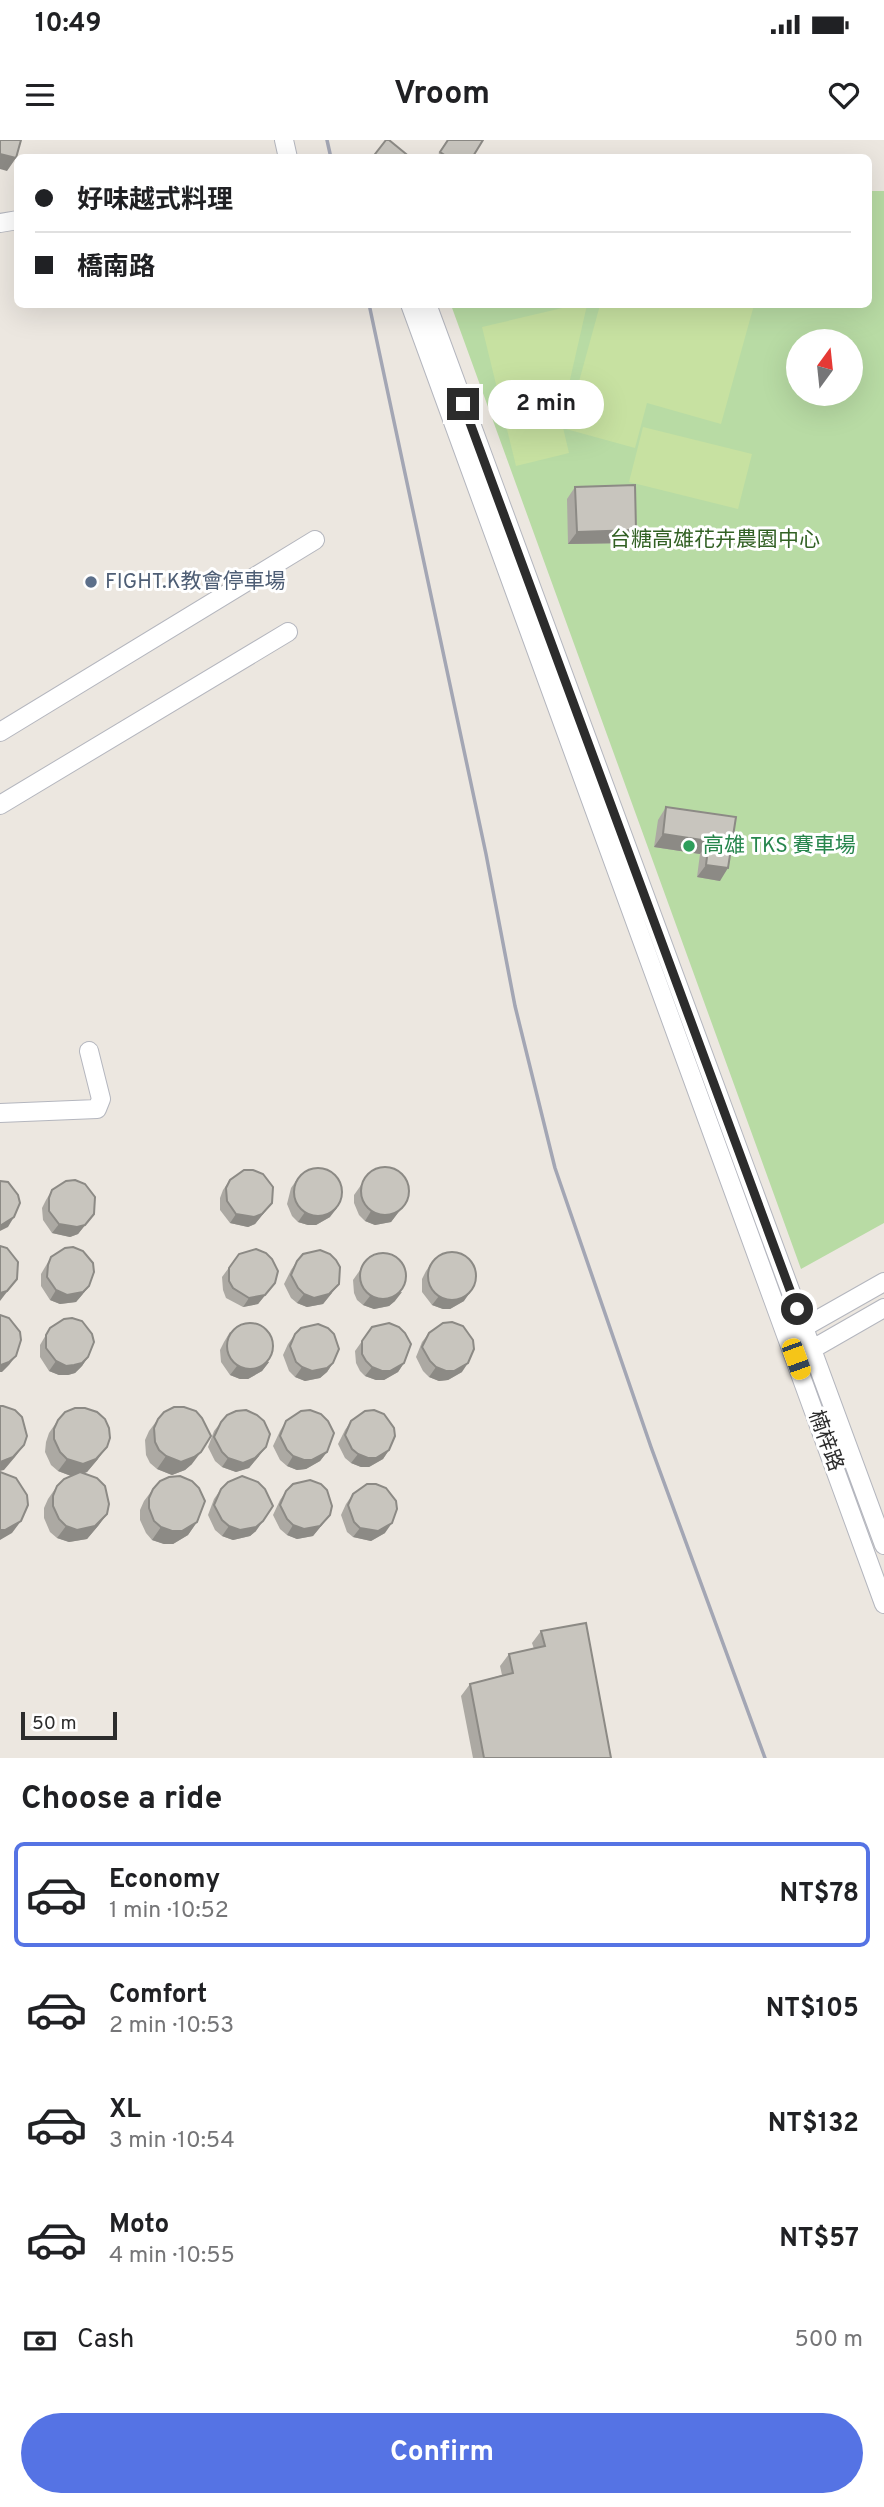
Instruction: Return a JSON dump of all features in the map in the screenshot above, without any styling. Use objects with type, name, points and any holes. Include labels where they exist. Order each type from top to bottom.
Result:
[{"type":"street","name":"楠梓路","points":[[411,308],[884,1604]]},
{"type":"street","name":"楠梓路","points":[[428,308],[884,1545]]},
{"type":"street","points":[[0,732],[316,540]]},
{"type":"street","points":[[0,805],[288,632]]},
{"type":"street","points":[[0,1113],[97,1109],[101,1099],[89,1051]]},
{"type":"street","points":[[788,1337],[884,1282]]},
{"type":"street","points":[[796,1359],[884,1308]]},
{"type":"green space","name":"台糖高雄花卉農園中心","points":[[872,191],[884,191],[884,1223],[801,1269],[452,308],[872,308]]},
{"type":"green space","points":[[562,308],[586,308],[561,419],[569,453],[516,466],[482,327]]},
{"type":"green space","points":[[599,308],[753,308],[721,424],[647,403],[635,448],[566,429]]},
{"type":"green space","points":[[643,427],[752,454],[738,509],[629,482]]},
{"type":"building","points":[[0,140],[21,140],[14,158],[0,154]]},
{"type":"building","points":[[386,140],[389,140],[406,154],[375,154]]},
{"type":"building","points":[[448,140],[483,140],[474,154],[440,152]]},
{"type":"building","points":[[635,485],[636,530],[577,532],[575,487]]},
{"type":"building","points":[[666,807],[736,817],[728,868],[706,865],[709,841],[663,834]]},
{"type":"building","points":[[385,1167],[402,1174],[409,1191],[402,1208],[385,1215],[368,1208],[361,1191],[368,1174]]},
{"type":"building","points":[[318,1168],[335,1175],[342,1192],[335,1209],[318,1216],[301,1209],[294,1192],[301,1175]]},
{"type":"building","points":[[244,1170],[263,1174],[273,1187],[272,1203],[262,1214],[254,1217],[236,1214],[227,1201],[226,1188],[230,1180]]},
{"type":"building","points":[[75,1180],[85,1184],[95,1197],[94,1214],[85,1225],[77,1227],[59,1224],[49,1211],[52,1190],[66,1181]]},
{"type":"building","points":[[0,1181],[8,1182],[18,1195],[20,1203],[14,1217],[0,1226]]},
{"type":"building","points":[[0,1246],[7,1248],[18,1262],[17,1279],[7,1291],[0,1293]]},
{"type":"building","points":[[73,1247],[83,1251],[93,1263],[94,1272],[89,1286],[83,1292],[67,1295],[56,1290],[47,1277],[48,1265],[51,1257],[65,1248]]},
{"type":"building","points":[[256,1249],[272,1259],[278,1271],[275,1283],[265,1295],[249,1298],[233,1288],[229,1281],[229,1268],[239,1254]]},
{"type":"building","points":[[320,1250],[330,1254],[340,1267],[339,1284],[329,1294],[314,1298],[298,1288],[291,1275],[303,1254]]},
{"type":"building","points":[[452,1252],[469,1259],[476,1276],[469,1293],[452,1300],[435,1293],[428,1276],[435,1259]]},
{"type":"building","points":[[383,1253],[400,1259],[406,1276],[400,1293],[383,1299],[366,1293],[360,1276],[366,1259]]},
{"type":"building","points":[[0,1315],[9,1318],[20,1332],[21,1340],[16,1356],[1,1365],[0,1365]]},
{"type":"building","points":[[64,1319],[82,1321],[92,1334],[94,1342],[88,1357],[82,1363],[66,1366],[56,1361],[46,1348],[46,1335],[50,1328]]},
{"type":"building","points":[[452,1322],[463,1326],[473,1340],[474,1349],[468,1363],[454,1371],[446,1371],[430,1361],[422,1347],[429,1333],[443,1323]]},
{"type":"building","points":[[250,1323],[267,1329],[273,1346],[267,1363],[250,1369],[233,1363],[227,1346],[233,1329]]},
{"type":"building","points":[[389,1323],[399,1327],[411,1344],[404,1363],[390,1371],[382,1371],[366,1361],[362,1354],[362,1341],[372,1327]]},
{"type":"building","points":[[318,1324],[334,1334],[339,1349],[333,1363],[327,1368],[312,1371],[296,1362],[290,1346],[301,1328]]},
{"type":"building","points":[[0,1406],[15,1410],[22,1417],[27,1436],[24,1445],[13,1457],[0,1462]]},
{"type":"building","points":[[174,1407],[196,1411],[211,1436],[201,1452],[181,1462],[166,1456],[155,1442],[154,1428],[158,1419]]},
{"type":"building","points":[[75,1408],[97,1412],[105,1419],[109,1428],[107,1447],[96,1459],[83,1464],[67,1459],[54,1439],[58,1420],[65,1412]]},
{"type":"building","points":[[246,1410],[264,1421],[270,1434],[266,1447],[255,1458],[243,1463],[228,1458],[214,1437],[227,1415]]},
{"type":"building","points":[[310,1410],[321,1414],[334,1433],[327,1452],[312,1460],[304,1460],[293,1456],[287,1450],[280,1436],[286,1421],[301,1411]]},
{"type":"building","points":[[374,1410],[384,1414],[394,1428],[395,1436],[389,1450],[376,1458],[368,1458],[352,1449],[345,1435],[351,1421],[365,1411]]},
{"type":"building","points":[[0,1472],[16,1478],[27,1495],[28,1505],[21,1521],[5,1530],[0,1530]]},
{"type":"building","points":[[80,1472],[97,1478],[105,1486],[109,1504],[107,1514],[95,1526],[77,1530],[66,1526],[59,1519],[53,1506],[53,1496],[64,1479]]},
{"type":"building","points":[[180,1476],[192,1481],[199,1488],[205,1501],[197,1522],[182,1531],[172,1531],[154,1521],[149,1508],[149,1498],[160,1481]]},
{"type":"building","points":[[242,1476],[258,1482],[265,1489],[273,1506],[256,1527],[240,1530],[222,1520],[214,1505],[221,1489],[228,1482]]},
{"type":"building","points":[[310,1480],[321,1484],[327,1490],[332,1506],[330,1515],[320,1526],[304,1529],[293,1525],[287,1519],[280,1505],[286,1491],[293,1484]]},
{"type":"building","points":[[367,1484],[386,1488],[396,1501],[397,1509],[392,1523],[378,1531],[360,1528],[354,1522],[348,1505],[353,1494]]},
{"type":"building","points":[[586,1623],[611,1758],[484,1758],[470,1684],[513,1673],[509,1654],[545,1646],[541,1631]]},
{"type":"railway","points":[[327,140],[330,154]]},
{"type":"railway","points":[[370,308],[486,854],[515,1006],[555,1168],[651,1447],[765,1758]]},
{"type":"place","name":"FIGHT.K教會停車場","points":[[91,582]]},
{"type":"place","name":"高雄 TKS 賽車場","points":[[689,846]]},
{"type":"route","points":[[463,404],[797,1309]]}]
